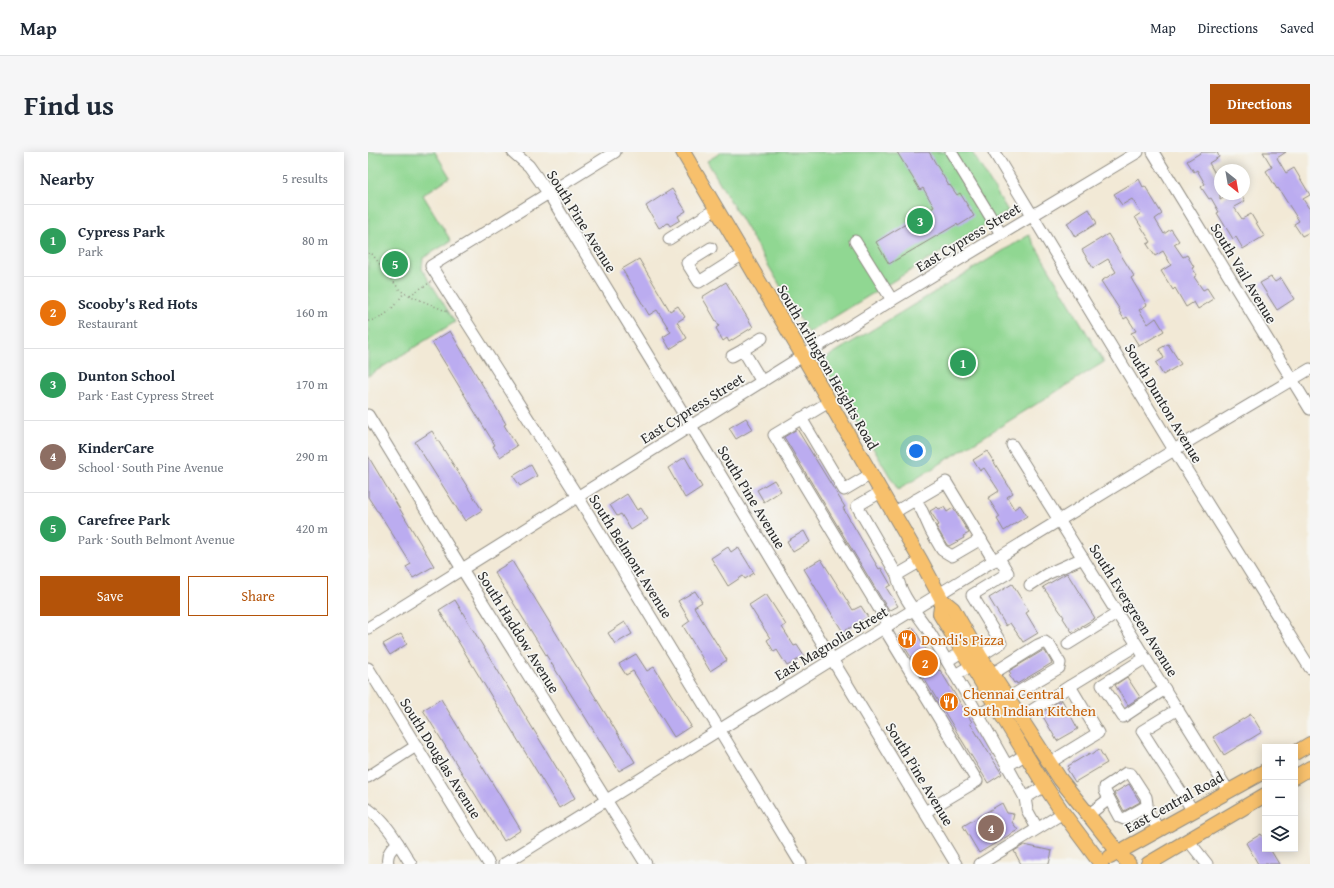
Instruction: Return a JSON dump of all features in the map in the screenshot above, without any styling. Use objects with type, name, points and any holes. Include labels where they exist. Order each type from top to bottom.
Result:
[{"type":"main road","name":"South Arlington Heights Road","points":[[683,152],[803,356],[941,598],[953,609],[976,660],[1002,702],[1020,718],[1049,763],[1088,816],[1129,864]]},
{"type":"main road","name":"South Arlington Heights Road","points":[[941,598],[940,614],[963,650],[992,674],[1002,702],[1026,754],[1063,813],[1100,864]]},
{"type":"main road","points":[[1298,751],[1310,744]]},
{"type":"main road","points":[[1298,775],[1310,768]]},
{"type":"main road","name":"East Central Road","points":[[1100,864],[1118,852],[1262,773]]},
{"type":"main road","points":[[1148,864],[1262,797]]},
{"type":"street","name":"South Pine Avenue","points":[[513,152],[529,166],[549,194],[926,812],[956,864]]},
{"type":"street","points":[[549,194],[615,152]]},
{"type":"street","points":[[951,152],[1002,234]]},
{"type":"street","name":"South Dunton Avenue","points":[[994,152],[1174,450],[1310,668]]},
{"type":"street","name":"East Cypress Street","points":[[368,628],[892,300],[1138,152]]},
{"type":"street","name":"South Vail Avenue","points":[[1153,152],[1310,409]]},
{"type":"street","name":"South Belmont Avenue","points":[[549,194],[431,266],[578,497],[801,864]]},
{"type":"street","points":[[669,239],[716,209]]},
{"type":"street","points":[[854,241],[892,300]]},
{"type":"street","points":[[711,248],[687,263],[699,282],[743,254]]},
{"type":"street","points":[[732,356],[762,338]]},
{"type":"street","points":[[743,350],[762,382]]},
{"type":"street","name":"East Magnolia Street","points":[[504,864],[833,659],[914,610],[941,598],[1060,520],[1310,369]]},
{"type":"street","points":[[829,402],[774,434],[977,781],[926,812]]},
{"type":"street","name":"South Haddow Avenue","points":[[368,415],[646,864]]},
{"type":"street","points":[[801,418],[844,490],[871,474]]},
{"type":"street","name":"South Evergreen Avenue","points":[[1012,445],[1229,792]]},
{"type":"street","points":[[893,513],[946,482],[981,539],[1008,573],[972,595],[1001,643],[955,675]]},
{"type":"street","points":[[881,492],[857,506],[897,575],[899,586],[936,642],[1025,798],[1027,810],[1037,828]]},
{"type":"street","points":[[915,500],[942,550],[952,556],[981,539]]},
{"type":"street","points":[[1030,585],[1047,574],[1083,558]]},
{"type":"street","points":[[897,575],[921,561]]},
{"type":"street","points":[[1068,644],[1118,613]]},
{"type":"street","points":[[936,642],[952,633]]},
{"type":"street","points":[[978,715],[1059,668],[1060,663],[1050,646],[1045,642],[992,674]]},
{"type":"street","points":[[1020,718],[1137,645]]},
{"type":"street","points":[[947,661],[963,650]]},
{"type":"street","points":[[1145,658],[1102,685],[1122,717],[1165,689]]},
{"type":"street","name":"South Douglas Avenue","points":[[368,668],[489,864]]},
{"type":"street","points":[[1049,763],[1098,733],[1070,686]]},
{"type":"street","points":[[1178,709],[1142,731],[1193,811]]},
{"type":"street","points":[[368,778],[416,746]]},
{"type":"street","points":[[1007,766],[1026,754]]},
{"type":"street","points":[[1126,773],[1131,774],[1146,797],[1147,804],[1145,807],[1124,819],[1120,817],[1105,791],[1105,787],[1126,773]]},
{"type":"street","points":[[1025,798],[1045,786]]},
{"type":"street","points":[[1088,816],[1109,799]]},
{"type":"street","points":[[1145,807],[1159,830]]},
{"type":"street","points":[[368,809],[375,814],[390,830],[411,864]]},
{"type":"street","points":[[980,864],[1063,813]]},
{"type":"street","points":[[1188,840],[1207,864]]},
{"type":"street","points":[[388,864],[387,861],[389,852],[398,843]]},
{"type":"path","points":[[368,252],[372,254],[399,289],[404,293],[453,314]]},
{"type":"path","points":[[410,296],[432,281]]},
{"type":"path","points":[[368,321],[388,313],[404,293]]},
{"type":"green space","points":[[368,152],[435,152],[450,177],[423,195],[451,241],[423,258],[422,269],[455,322],[368,376]]},
{"type":"green space","points":[[722,152],[972,152],[1008,211],[808,333],[707,161]]},
{"type":"green space","points":[[1029,235],[1104,362],[898,490],[823,364],[824,359]]},
{"type":"building","points":[[897,152],[929,152],[949,186],[950,185],[957,195],[960,193],[974,216],[958,226],[957,224],[889,264],[876,242],[934,207],[923,188],[920,190]]},
{"type":"building","points":[[1202,152],[1217,152],[1219,157],[1209,163],[1214,172],[1214,200],[1244,200],[1234,207],[1242,219],[1251,214],[1264,236],[1243,249],[1236,237],[1233,239],[1217,213],[1219,212],[1211,198],[1209,199],[1201,187],[1205,184],[1197,170],[1194,172],[1187,161]]},
{"type":"building","points":[[1263,152],[1286,152],[1277,158],[1286,173],[1294,168],[1310,195],[1303,199],[1310,210],[1310,232],[1302,236],[1294,224],[1299,221],[1266,171],[1272,167]]},
{"type":"building","points":[[1139,179],[1162,214],[1155,219],[1164,234],[1171,229],[1179,241],[1174,244],[1183,257],[1187,255],[1194,267],[1192,268],[1197,275],[1194,277],[1203,290],[1207,288],[1214,299],[1198,309],[1194,302],[1186,307],[1175,288],[1173,290],[1161,271],[1171,265],[1163,251],[1155,256],[1147,244],[1151,242],[1135,217],[1141,213],[1132,199],[1122,205],[1114,194]]},
{"type":"building","points":[[672,189],[686,211],[678,216],[680,220],[670,226],[668,223],[659,228],[646,206]]},
{"type":"building","points":[[1089,209],[1097,223],[1075,237],[1067,223]]},
{"type":"building","points":[[1108,234],[1134,276],[1131,278],[1147,305],[1139,310],[1148,324],[1156,318],[1164,331],[1139,346],[1131,333],[1136,331],[1127,317],[1124,319],[1119,311],[1120,310],[1101,281],[1116,272],[1108,259],[1093,268],[1082,250]]},
{"type":"building","points":[[639,259],[670,311],[678,306],[685,317],[677,322],[687,338],[670,349],[663,337],[671,332],[657,310],[649,315],[622,269]]},
{"type":"building","points":[[1271,277],[1275,282],[1281,278],[1294,299],[1277,310],[1260,283]]},
{"type":"building","points":[[726,282],[753,327],[729,342],[727,338],[723,341],[716,328],[719,326],[702,297]]},
{"type":"building","points":[[450,331],[506,424],[504,425],[517,446],[500,457],[493,446],[495,445],[432,342]]},
{"type":"building","points":[[1168,344],[1181,364],[1163,375],[1156,363],[1164,358],[1159,349]]},
{"type":"building","points":[[746,418],[753,429],[736,439],[729,428]]},
{"type":"building","points":[[797,429],[845,507],[843,508],[879,569],[881,568],[891,585],[887,587],[887,589],[898,606],[889,611],[784,437]]},
{"type":"building","points":[[432,431],[482,510],[465,521],[415,442]]},
{"type":"building","points":[[987,451],[1013,493],[1007,497],[1014,509],[1020,505],[1027,516],[1004,531],[997,519],[1000,517],[988,498],[999,491],[984,468],[980,471],[973,460]]},
{"type":"building","points":[[368,456],[434,566],[413,578],[406,567],[411,564],[368,497]]},
{"type":"building","points":[[685,457],[702,487],[685,498],[668,468]]},
{"type":"building","points":[[531,465],[537,476],[520,486],[513,476]]},
{"type":"building","points":[[774,480],[781,491],[764,502],[757,490]]},
{"type":"building","points":[[627,494],[637,510],[641,508],[648,519],[631,530],[621,514],[617,516],[610,505]]},
{"type":"building","points":[[937,507],[939,509],[944,507],[947,512],[953,508],[969,533],[963,536],[964,538],[949,546],[947,545],[936,526],[939,525],[930,511]]},
{"type":"building","points":[[804,531],[810,542],[793,552],[787,541]]},
{"type":"building","points":[[728,547],[731,552],[738,547],[754,573],[745,579],[743,576],[728,586],[711,558]]},
{"type":"building","points":[[821,559],[853,610],[861,606],[868,617],[843,632],[804,569]]},
{"type":"building","points":[[512,561],[635,762],[619,771],[494,572]]},
{"type":"building","points":[[1067,573],[1095,618],[1072,632],[1063,618],[1064,617],[1043,587]]},
{"type":"building","points":[[1012,584],[1029,611],[1026,613],[1038,633],[1023,642],[1010,623],[1006,626],[989,598]]},
{"type":"building","points":[[695,591],[702,602],[694,607],[727,660],[710,671],[683,626],[690,621],[678,601]]},
{"type":"building","points":[[766,594],[786,625],[782,627],[794,646],[797,645],[804,656],[787,666],[777,650],[774,652],[767,640],[770,638],[749,605]]},
{"type":"building","points":[[455,600],[575,798],[559,808],[439,610]]},
{"type":"building","points":[[625,622],[632,634],[615,644],[608,633]]},
{"type":"building","points":[[913,627],[972,722],[970,723],[1002,774],[988,783],[898,636]]},
{"type":"building","points":[[401,634],[407,644],[390,655],[383,644]]},
{"type":"building","points":[[1042,651],[1045,651],[1052,663],[1017,684],[1016,682],[1014,683],[1009,675],[1011,674],[1009,671]]},
{"type":"building","points":[[636,654],[647,671],[654,667],[691,726],[674,737],[633,671],[626,675],[619,664]]},
{"type":"building","points":[[1127,677],[1140,697],[1128,705],[1115,685]]},
{"type":"building","points":[[441,699],[521,830],[504,841],[423,710]]},
{"type":"building","points":[[1062,700],[1078,729],[1057,741],[1041,713]]},
{"type":"building","points":[[1251,714],[1262,732],[1224,755],[1213,737]]},
{"type":"building","points":[[1099,749],[1107,763],[1075,782],[1067,769],[1069,768],[1068,766],[1090,753],[1091,755]]},
{"type":"building","points":[[1129,784],[1140,802],[1124,811],[1114,793]]},
{"type":"building","points":[[1002,803],[1007,813],[1014,814],[1012,822],[1018,830],[979,853],[963,826]]},
{"type":"building","points":[[1261,834],[1262,852],[1272,852],[1279,864],[1258,864],[1246,843]]},
{"type":"building","points":[[1024,845],[1052,851],[1049,864],[1021,864],[1014,851]]},
{"type":"place","name":"Dunton School","points":[[920,221]]},
{"type":"place","name":"Carefree Park","points":[[395,264]]},
{"type":"place","name":"Cypress Park","points":[[963,363]]},
{"type":"place","name":"Dondi's Pizza","points":[[907,639]]},
{"type":"place","name":"Scooby's Red Hots","points":[[925,663]]},
{"type":"place","name":"Chennai Central South Indian Kitchen","points":[[949,702]]},
{"type":"place","name":"KinderCare","points":[[991,828]]}]
